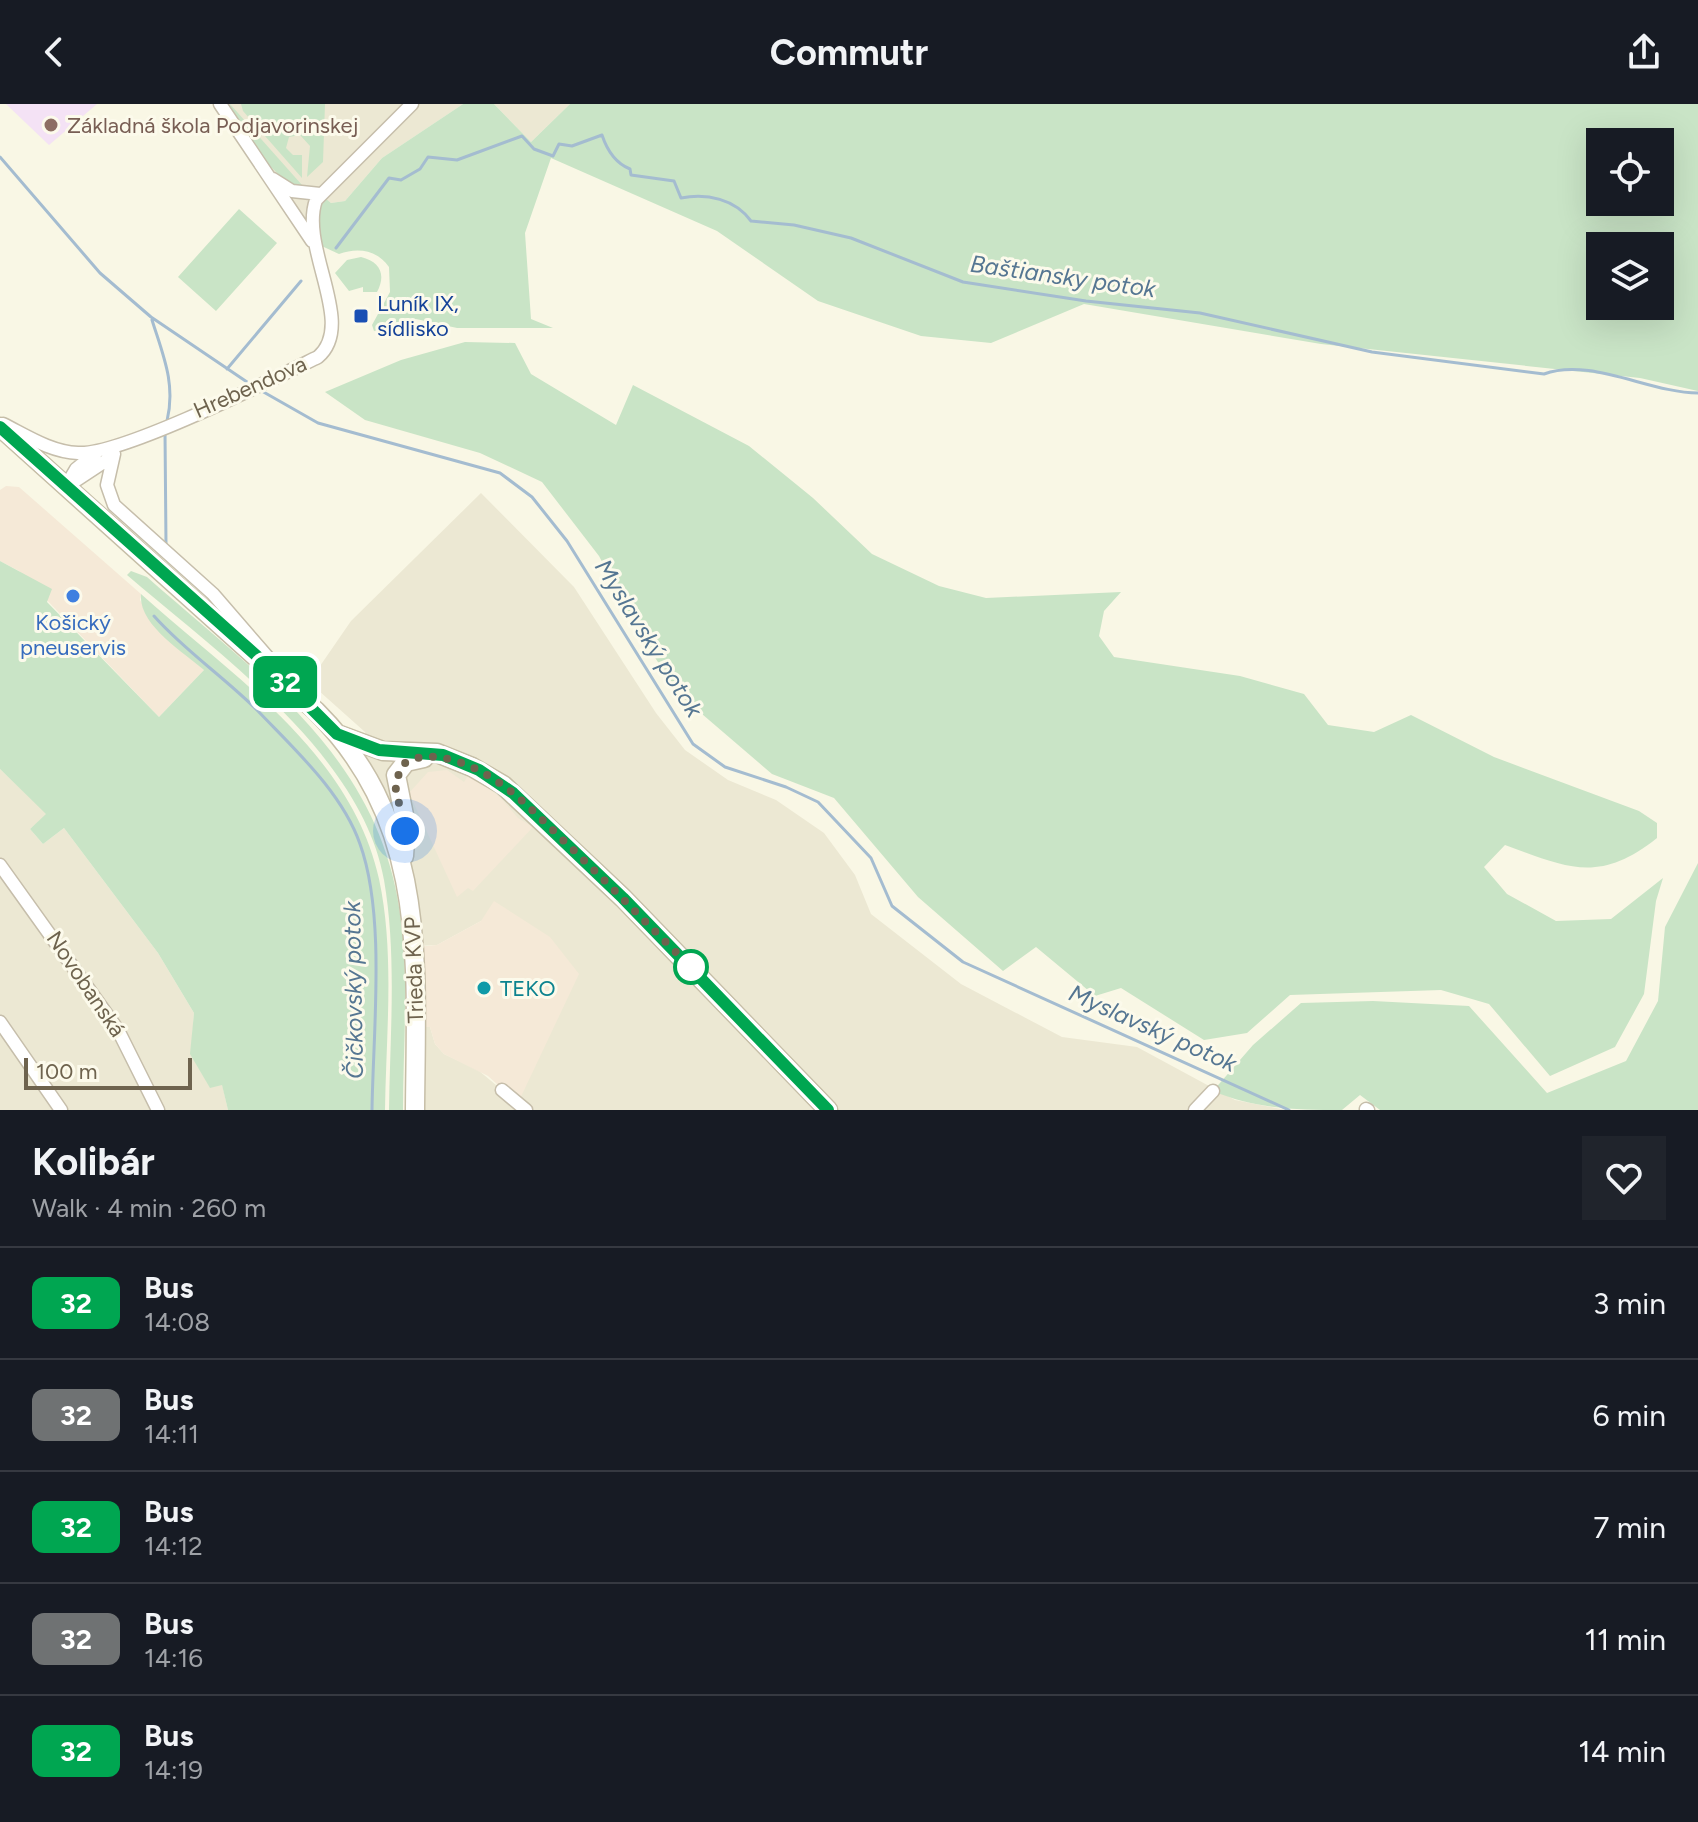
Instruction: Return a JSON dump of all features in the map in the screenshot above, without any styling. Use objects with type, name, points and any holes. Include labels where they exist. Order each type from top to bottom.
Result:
[{"type":"street","points":[[220,104],[313,242]]},
{"type":"street","points":[[270,177],[292,191],[320,194],[412,104]]},
{"type":"street","name":"Hrebendova","points":[[108,452],[318,357],[331,338],[333,317],[313,242],[313,214],[320,194]]},
{"type":"street","points":[[0,424],[64,451],[108,452]]},
{"type":"street","name":"Trieda KVP","points":[[0,424],[316,711],[337,734],[365,775],[393,834],[405,871],[416,960],[415,1110]]},
{"type":"street","points":[[66,487],[76,469],[108,452]]},
{"type":"street","points":[[108,452],[107,479],[112,502],[213,594],[316,711]]},
{"type":"street","points":[[337,734],[379,750],[429,752],[455,760],[495,779],[541,819],[828,1110]]},
{"type":"street","points":[[365,775],[406,762],[431,758],[455,760]]},
{"type":"street","points":[[405,871],[406,825],[395,782],[398,770],[406,762]]},
{"type":"street","name":"Novobanská","points":[[0,865],[111,1019],[139,1065],[158,1110]]},
{"type":"street","points":[[0,1022],[61,1110]]},
{"type":"street","points":[[502,1090],[526,1110]]},
{"type":"street","points":[[1195,1110],[1213,1091]]},
{"type":"shaded area","name":"Základná škola Podjavorinskej","points":[[6,104],[97,104],[49,145]]},
{"type":"shaded area","points":[[220,104],[463,104],[382,158],[345,201],[331,203],[320,195],[313,242]]},
{"type":"shaded area","points":[[494,104],[570,104],[531,142]]},
{"type":"shaded area","points":[[6,486],[19,487],[141,594],[140,600],[154,625],[204,670],[159,717],[19,571],[0,561],[0,490]]},
{"type":"shaded area","points":[[481,493],[574,587],[656,713],[685,750],[728,780],[776,800],[824,833],[855,875],[871,914],[961,984],[1062,1037],[1137,1047],[1235,1100],[1286,1110],[415,1110],[416,1027],[430,1027],[435,1044],[444,1054],[478,1070],[502,1090],[481,921],[437,945],[416,946],[405,871],[339,735],[370,746],[365,732],[309,682],[351,621]]},
{"type":"shaded area","points":[[0,769],[47,814],[30,829],[43,844],[64,828],[158,953],[194,1013],[191,1055],[210,1087],[222,1084],[228,1110],[0,1110]]},
{"type":"shaded area","points":[[447,770],[464,782],[469,774],[500,797],[518,818],[533,827],[473,891],[468,888],[457,897],[409,793],[428,772]]},
{"type":"shaded area","points":[[494,901],[550,937],[579,974],[518,1103],[488,1076],[444,1054],[435,1044],[430,1027],[416,1027],[416,947],[437,945],[481,921]]},
{"type":"green space","points":[[230,104],[302,185],[300,187],[280,175],[258,152],[239,126]]},
{"type":"green space","points":[[241,104],[325,104],[323,162],[307,177],[310,146],[300,135],[289,137],[286,148],[293,155],[302,155],[302,178],[243,111]]},
{"type":"green space","points":[[463,104],[494,104],[531,142],[570,104],[1698,104],[1698,391],[1640,378],[1321,344],[1084,304],[991,343],[921,336],[818,301],[717,231],[551,158],[525,233],[531,319],[553,328],[457,328],[416,319],[374,331],[372,325],[390,292],[389,267],[379,257],[367,252],[339,254],[313,242],[320,194],[331,203],[345,201],[382,158]]},
{"type":"green space","points":[[239,209],[277,243],[216,311],[178,277]]},
{"type":"green space","points":[[361,257],[373,262],[380,270],[377,292],[363,292],[363,287],[349,291],[335,273],[347,260]]},
{"type":"green space","points":[[465,342],[515,343],[531,374],[616,425],[633,385],[749,446],[813,498],[872,554],[939,586],[986,598],[1121,592],[1104,611],[1099,636],[1114,657],[1240,676],[1304,694],[1328,725],[1374,732],[1411,715],[1494,757],[1639,811],[1657,823],[1657,838],[1618,862],[1583,867],[1565,865],[1505,845],[1484,867],[1507,894],[1556,921],[1611,919],[1663,878],[1656,901],[1644,994],[1615,1047],[1550,1076],[1489,1004],[1441,990],[1290,995],[1247,1033],[1204,1040],[1121,988],[1095,996],[1036,947],[1003,971],[918,897],[834,798],[772,774],[681,696],[643,640],[599,556],[542,482],[480,453],[365,420],[325,392],[401,360]]},
{"type":"green space","points":[[0,561],[52,589],[47,602],[159,717],[204,670],[154,627],[142,605],[141,594],[284,720],[343,792],[364,834],[379,879],[384,907],[388,994],[385,1110],[228,1110],[222,1085],[210,1088],[190,1054],[194,1013],[158,953],[64,828],[43,844],[30,829],[46,814],[0,769]]},
{"type":"green space","points":[[131,571],[147,577],[272,687],[310,726],[342,767],[369,813],[389,864],[401,921],[405,992],[403,1110],[389,1110],[390,937],[384,880],[370,834],[347,791],[317,749],[243,673],[127,575]]},
{"type":"green space","points":[[1698,863],[1698,1110],[1380,1110],[1360,1095],[1342,1110],[1309,1110],[1245,1102],[1213,1091],[1253,1045],[1301,1003],[1373,1001],[1469,1006],[1547,1093],[1626,1061],[1658,1001],[1665,927]]},
{"type":"waterway","name":"Baštiansky potok","points":[[336,248],[389,178],[401,180],[420,169],[428,157],[457,160],[522,136],[534,149],[553,156],[559,144],[572,146],[602,135],[612,155],[630,169],[631,175],[674,181],[681,198],[701,196],[720,199],[737,207],[751,221],[794,225],[851,238],[963,282],[1086,301],[1200,313],[1372,352],[1544,374],[1581,370],[1660,388],[1698,393]]},
{"type":"waterway","name":"Myslavský potok","points":[[0,157],[100,273],[151,317],[250,384]]},
{"type":"waterway","name":"Baštiansky potok","points":[[227,369],[301,281]]},
{"type":"waterway","name":"Čičkovský potok","points":[[152,320],[169,382],[167,421]]},
{"type":"waterway","name":"Myslavský potok","points":[[260,390],[318,423],[500,473],[532,497],[567,541],[693,744],[725,767],[786,787],[818,802],[871,858],[892,906],[963,962],[1289,1110]]},
{"type":"waterway","name":"Čičkovský potok","points":[[165,432],[166,544]]},
{"type":"waterway","name":"Čičkovský potok","points":[[154,616],[244,698],[301,756],[329,789],[352,825],[368,873],[373,905],[376,975],[372,1110]]},
{"type":"bus line","name":"32","points":[[0,427],[277,674],[337,734],[379,750],[443,755],[479,770],[513,793],[623,898],[828,1110]]},
{"type":"place","name":"Základná škola Podjavorinskej","points":[[51,125]]},
{"type":"place","name":"Luník IX, sídlisko","points":[[361,316]]},
{"type":"place","name":"Košický pneuservis","points":[[73,596]]},
{"type":"place","name":"TEKO","points":[[484,988]]},
{"type":"route","points":[[405,831],[395,785],[397,772],[402,765],[415,759],[438,758],[455,760],[479,770],[503,785],[536,813],[691,967]]}]
